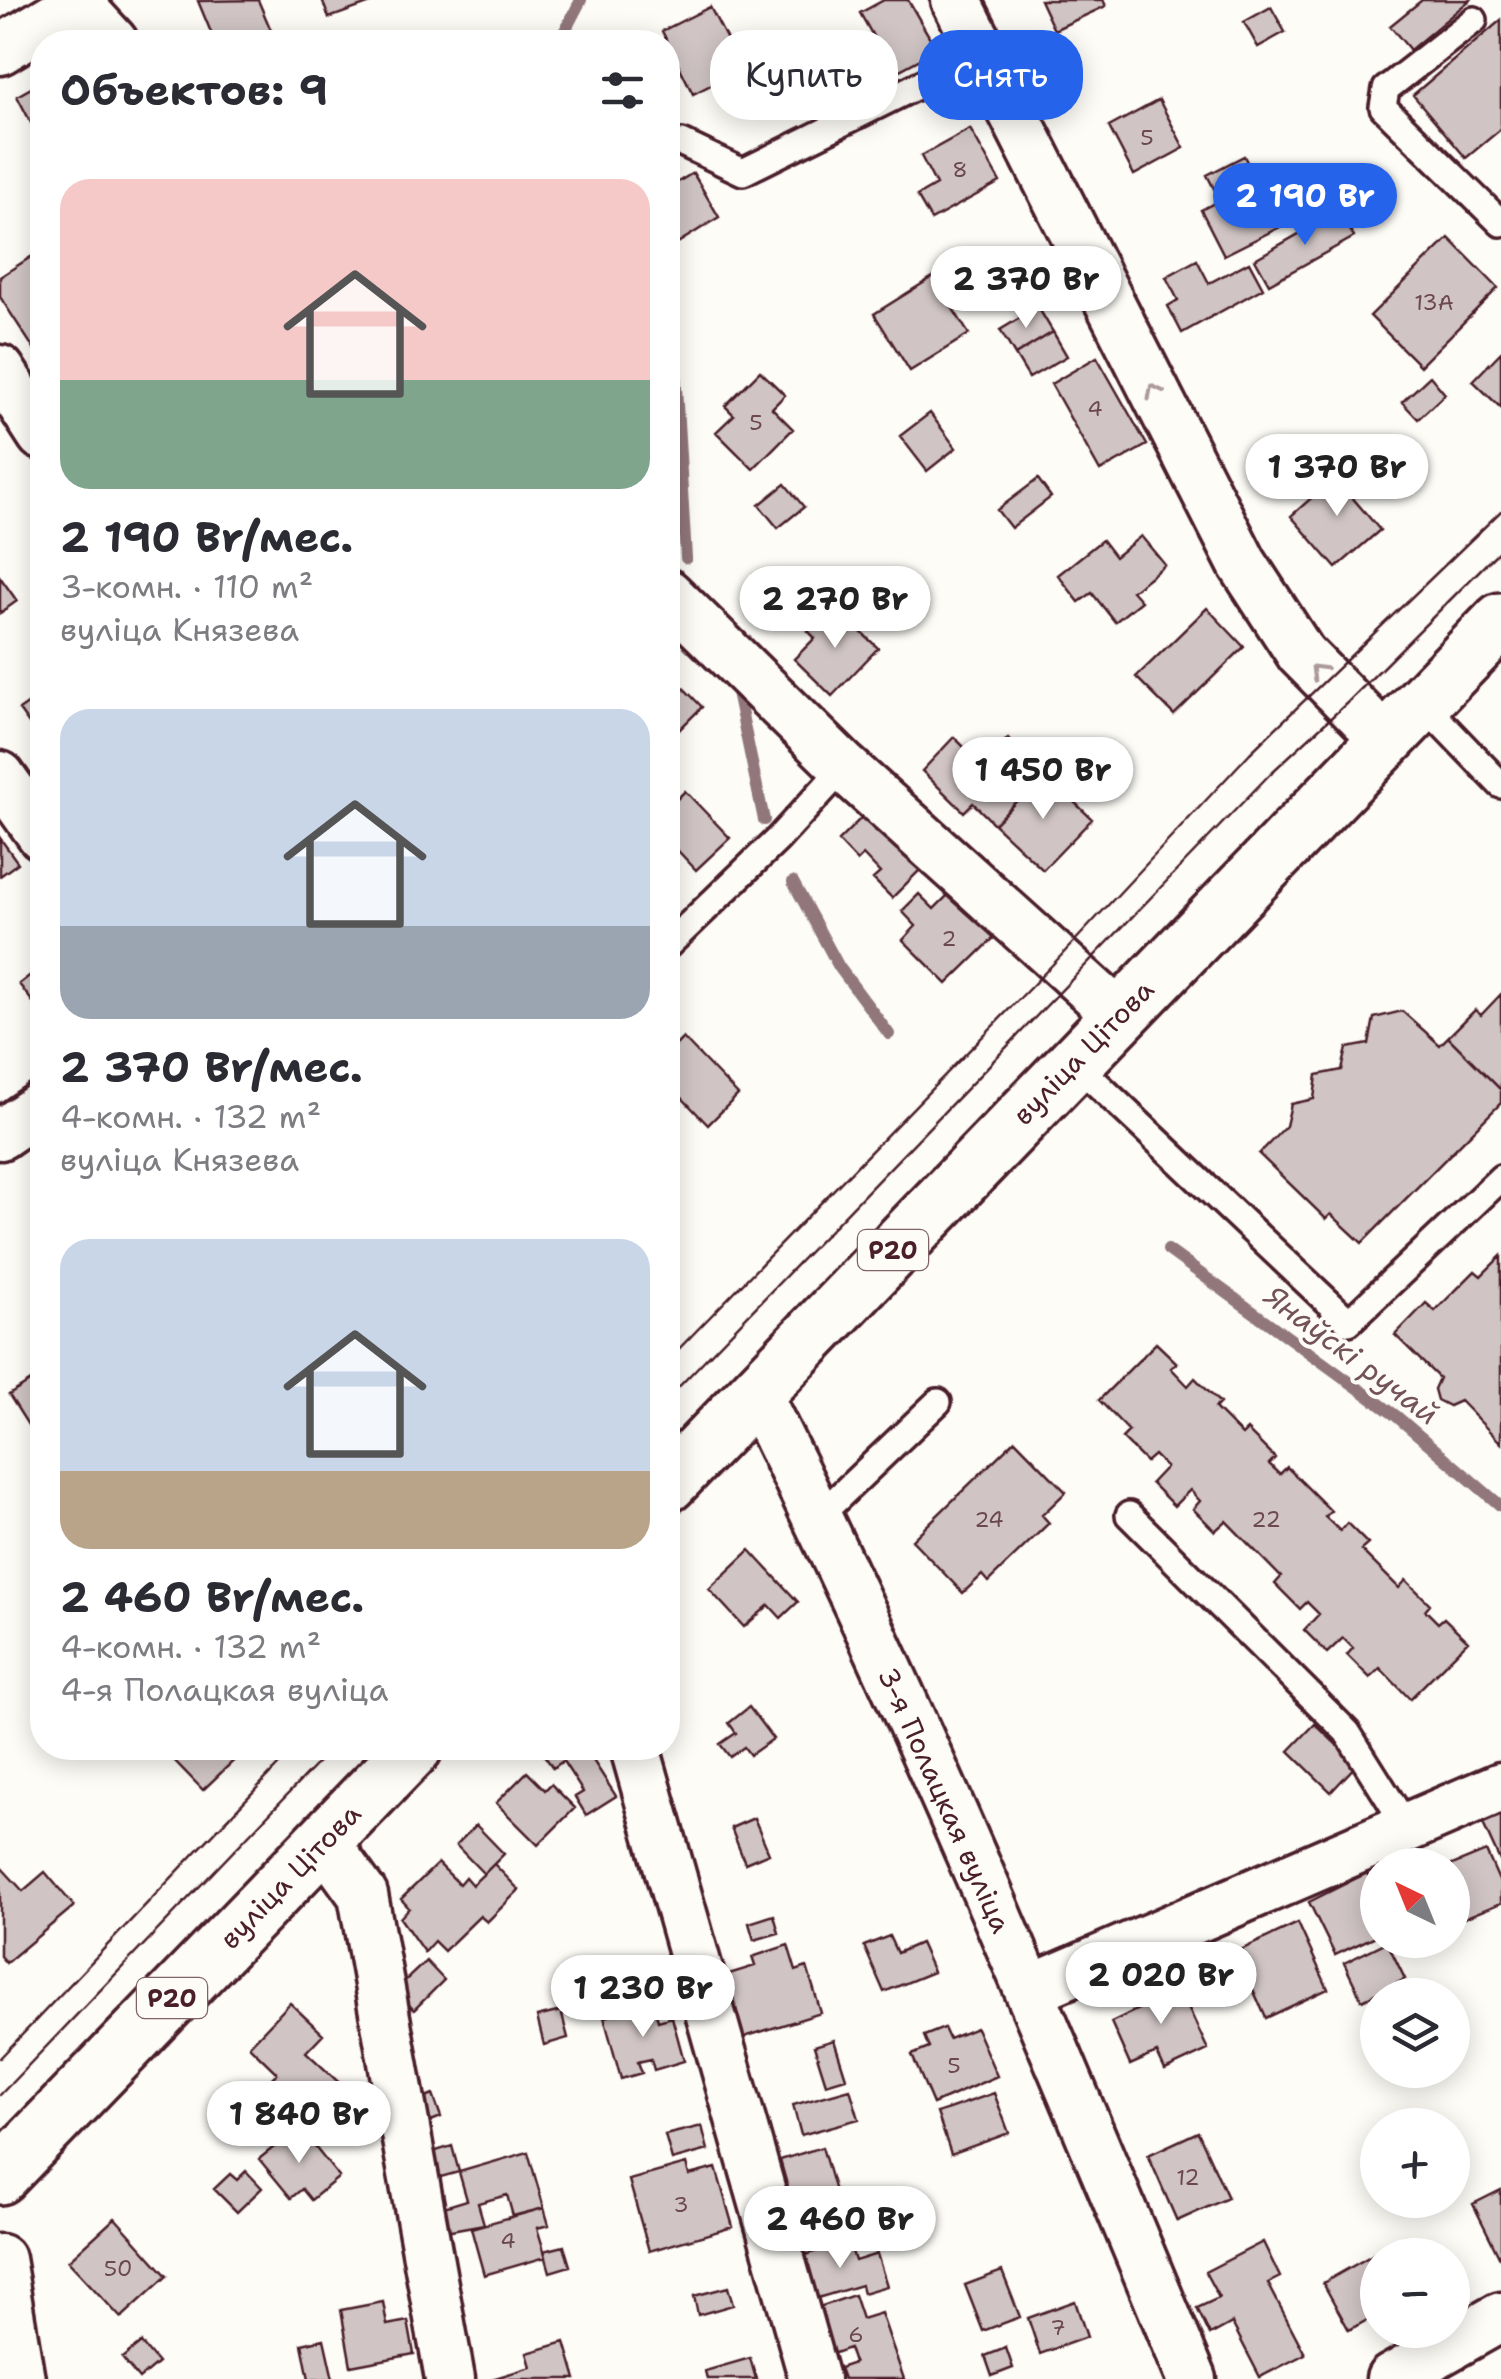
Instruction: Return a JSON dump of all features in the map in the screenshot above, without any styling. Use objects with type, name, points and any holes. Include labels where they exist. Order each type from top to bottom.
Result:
[{"type":"main road","name":"вуліца Цітова","points":[[680,1472],[1501,622]]},
{"type":"main road","name":"вуліца Цітова","points":[[0,2176],[402,1760]]},
{"type":"street","points":[[956,0],[971,30]]},
{"type":"street","points":[[32,30],[78,1],[103,30]]},
{"type":"street","points":[[0,50],[30,31]]},
{"type":"street","points":[[1017,120],[1242,563],[1301,654],[1404,722]]},
{"type":"street","points":[[0,370],[30,416]]},
{"type":"street","points":[[680,606],[844,767],[1119,1015]]},
{"type":"street","points":[[0,776],[30,818]]},
{"type":"street","points":[[0,1135],[30,1114]]},
{"type":"street","name":"3-я Полацкая вуліца","points":[[756,1393],[818,1516],[1030,1990],[1192,2379]]},
{"type":"street","points":[[638,1760],[814,2379]]},
{"type":"street","points":[[1030,1990],[1501,1788]]},
{"type":"street","points":[[324,1841],[363,1896],[450,2379]]},
{"type":"street","points":[[0,2259],[20,2379]]},
{"type":"street","points":[[1391,2379],[1501,2317]]},
{"type":"lane","points":[[1474,20],[1386,89],[1383,107],[1501,223]]},
{"type":"lane","points":[[682,144],[743,172],[918,85]]},
{"type":"lane","points":[[1404,722],[1501,786]]},
{"type":"lane","points":[[680,933],[777,840],[844,767]]},
{"type":"lane","points":[[1074,1062],[1349,1322],[1501,1178]]},
{"type":"lane","points":[[818,1516],[938,1402]]},
{"type":"lane","points":[[1129,1515],[1347,1732],[1406,1826]]},
{"type":"building","points":[[258,0],[271,30],[210,30],[198,1]]},
{"type":"building","points":[[322,0],[379,0],[329,18]]},
{"type":"building","points":[[884,0],[908,0],[925,30],[918,30],[918,60],[898,71],[898,30],[870,30],[860,13]]},
{"type":"building","points":[[1040,0],[1103,0],[1106,6],[1054,30]]},
{"type":"building","points":[[1422,0],[1470,0],[1410,50],[1390,26]]},
{"type":"building","points":[[710,7],[722,30],[710,30],[710,85],[693,94],[680,68],[680,30],[664,30]]},
{"type":"building","points":[[1271,7],[1285,32],[1258,47],[1244,22]]},
{"type":"building","points":[[1501,20],[1501,129],[1466,158],[1413,95]]},
{"type":"building","points":[[30,89],[30,121],[17,96]]},
{"type":"building","points":[[1159,100],[1184,148],[1134,175],[1109,127]]},
{"type":"building","points":[[970,129],[1000,182],[931,220],[917,196],[936,185],[921,156]]},
{"type":"building","points":[[1244,156],[1280,227],[1224,255],[1201,210],[1220,200],[1207,175]]},
{"type":"building","points":[[693,173],[719,217],[680,241],[680,181]]},
{"type":"building","points":[[1339,211],[1354,237],[1269,284],[1255,259]]},
{"type":"building","points":[[1449,238],[1498,288],[1420,366],[1370,316]]},
{"type":"building","points":[[30,258],[30,343],[0,297],[0,277]]},
{"type":"building","points":[[1197,260],[1209,283],[1249,262],[1263,288],[1182,333],[1168,306],[1178,300],[1166,277]]},
{"type":"building","points":[[933,277],[969,334],[910,371],[874,314]]},
{"type":"building","points":[[1038,307],[1053,332],[1015,355],[1000,330]]},
{"type":"building","points":[[1053,332],[1067,356],[1029,378],[1015,355]]},
{"type":"building","points":[[1501,352],[1501,408],[1473,381]]},
{"type":"building","points":[[1097,357],[1147,445],[1100,471],[1051,384]]},
{"type":"building","points":[[760,371],[785,395],[772,408],[793,429],[753,469],[716,432],[734,415],[725,406]]},
{"type":"building","points":[[1430,376],[1445,394],[1418,419],[1402,402]]},
{"type":"building","points":[[930,413],[956,448],[927,471],[900,436]]},
{"type":"building","points":[[1346,467],[1362,486],[1351,496],[1380,530],[1336,568],[1291,516]]},
{"type":"building","points":[[1038,479],[1051,497],[1011,528],[997,510]]},
{"type":"building","points":[[785,484],[804,507],[778,528],[759,505]]},
{"type":"building","points":[[1141,536],[1165,565],[1132,591],[1141,601],[1115,622],[1092,593],[1079,602],[1058,575],[1102,540],[1115,557]]},
{"type":"building","points":[[0,577],[17,601],[0,613]]},
{"type":"building","points":[[833,605],[878,648],[832,696],[794,659],[815,638],[808,631]]},
{"type":"building","points":[[1207,608],[1244,647],[1174,715],[1136,677]]},
{"type":"building","points":[[680,684],[702,707],[680,729]]},
{"type":"building","points":[[30,702],[30,725],[19,710]]},
{"type":"building","points":[[954,737],[982,765],[1008,738],[1044,773],[994,824],[973,803],[964,812],[922,771]]},
{"type":"building","points":[[1044,773],[1092,819],[1043,870],[994,824]]},
{"type":"building","points":[[685,791],[730,838],[696,870],[680,853],[680,796]]},
{"type":"building","points":[[866,813],[921,869],[892,898],[873,879],[880,873],[863,855],[857,861],[838,841]]},
{"type":"building","points":[[0,838],[18,863],[0,876]]},
{"type":"building","points":[[951,892],[995,937],[947,984],[903,940],[916,926],[902,911],[919,894],[934,909]]},
{"type":"building","points":[[30,975],[30,998],[19,984]]},
{"type":"building","points":[[1501,994],[1501,1090],[1448,1037],[1475,1010],[1481,1015]]},
{"type":"building","points":[[1402,1011],[1440,1045],[1448,1037],[1501,1090],[1501,1103],[1362,1243],[1331,1214],[1326,1219],[1259,1154],[1286,1126],[1291,1104],[1314,1099],[1317,1075],[1342,1070],[1347,1048],[1369,1044],[1374,1018]]},
{"type":"building","points":[[683,1038],[738,1095],[708,1125],[680,1096]]},
{"type":"building","points":[[1501,1256],[1501,1443],[1460,1401],[1449,1406],[1437,1400],[1434,1389],[1439,1378],[1395,1335],[1426,1303],[1435,1311],[1475,1271],[1481,1276]]},
{"type":"building","points":[[1156,1343],[1177,1363],[1171,1368],[1188,1386],[1195,1378],[1220,1403],[1215,1408],[1242,1435],[1247,1430],[1275,1458],[1269,1464],[1280,1474],[1287,1467],[1331,1511],[1325,1517],[1340,1531],[1347,1523],[1368,1544],[1361,1550],[1399,1588],[1406,1580],[1430,1604],[1425,1610],[1438,1623],[1444,1618],[1468,1641],[1410,1699],[1380,1668],[1370,1678],[1347,1655],[1353,1648],[1343,1638],[1327,1653],[1304,1630],[1319,1614],[1307,1602],[1300,1609],[1275,1584],[1281,1577],[1226,1521],[1215,1531],[1193,1509],[1200,1501],[1190,1490],[1174,1506],[1151,1483],[1166,1467],[1154,1455],[1146,1462],[1122,1438],[1129,1431],[1099,1400]]},
{"type":"building","points":[[30,1382],[30,1428],[9,1395]]},
{"type":"building","points":[[1015,1440],[1066,1492],[1042,1515],[1049,1523],[988,1582],[982,1575],[963,1593],[912,1540]]},
{"type":"building","points":[[750,1550],[798,1602],[781,1618],[769,1605],[744,1627],[709,1589]]},
{"type":"building","points":[[749,1707],[773,1739],[750,1755],[744,1747],[730,1757],[720,1744],[736,1733],[729,1723]]},
{"type":"building","points":[[1315,1724],[1357,1764],[1331,1792],[1289,1751]]},
{"type":"building","points":[[174,1760],[234,1760],[203,1790]]},
{"type":"building","points":[[547,1760],[593,1760],[616,1796],[586,1815],[575,1797],[583,1792],[563,1761],[553,1768]]},
{"type":"building","points":[[527,1772],[545,1790],[551,1784],[575,1808],[538,1845],[496,1803]]},
{"type":"building","points":[[1501,1807],[1501,1863],[1480,1817]]},
{"type":"building","points":[[754,1818],[769,1853],[745,1863],[731,1828]]},
{"type":"building","points":[[476,1825],[504,1854],[484,1874],[456,1845]]},
{"type":"building","points":[[1486,1851],[1501,1885],[1501,1903],[1470,1916],[1470,1858]]},
{"type":"building","points":[[438,1863],[459,1884],[465,1877],[472,1885],[494,1864],[519,1890],[487,1922],[480,1916],[444,1951],[434,1941],[424,1952],[400,1918],[409,1908],[401,1899]]},
{"type":"building","points":[[0,1866],[23,1891],[45,1872],[74,1906],[6,1963],[0,1956]]},
{"type":"building","points":[[1360,1876],[1360,1943],[1335,1955],[1309,1902]]},
{"type":"building","points":[[774,1915],[779,1933],[754,1940],[749,1923]]},
{"type":"building","points":[[1298,1923],[1328,1989],[1266,2018],[1236,1952]]},
{"type":"building","points":[[889,1936],[897,1953],[920,1943],[933,1972],[884,1992],[864,1946]]},
{"type":"building","points":[[788,1945],[796,1971],[807,1967],[821,2013],[738,2039],[719,1977],[755,1966],[752,1957]]},
{"type":"building","points":[[1360,1955],[1395,1958],[1405,1978],[1360,1978],[1360,1996],[1344,1963]]},
{"type":"building","points":[[426,1961],[444,1980],[414,2010],[395,1990]]},
{"type":"building","points":[[1172,1972],[1208,2050],[1165,2070],[1157,2053],[1130,2065],[1111,2022],[1149,2004],[1142,1987]]},
{"type":"building","points":[[290,2003],[323,2034],[306,2052],[347,2090],[314,2124],[269,2081],[277,2073],[249,2046]]},
{"type":"building","points":[[654,2004],[658,2021],[672,2017],[684,2061],[654,2070],[651,2059],[638,2062],[642,2073],[621,2079],[604,2017]]},
{"type":"building","points":[[561,2011],[568,2038],[544,2045],[537,2017]]},
{"type":"building","points":[[944,2028],[949,2039],[976,2028],[997,2076],[933,2104],[912,2055],[929,2048],[924,2036]]},
{"type":"building","points":[[834,2040],[846,2078],[826,2084],[814,2046]]},
{"type":"building","points":[[850,2089],[859,2119],[801,2135],[793,2105]]},
{"type":"building","points":[[994,2093],[1009,2133],[951,2154],[937,2113]]},
{"type":"building","points":[[433,2095],[441,2117],[419,2126],[411,2104]]},
{"type":"building","points":[[702,2126],[708,2150],[672,2160],[665,2135]]},
{"type":"building","points":[[299,2127],[339,2177],[311,2200],[302,2189],[291,2198],[259,2159]]},
{"type":"building","points":[[1198,2132],[1228,2198],[1177,2221],[1148,2155]]},
{"type":"building","points":[[452,2146],[459,2172],[430,2180],[423,2155]]},
{"type":"building","points":[[822,2147],[846,2229],[803,2241],[780,2160]]},
{"type":"building","points":[[528,2152],[544,2208],[513,2216],[507,2195],[478,2203],[484,2224],[440,2232],[434,2210],[467,2200],[459,2172]]},
{"type":"building","points":[[686,2164],[689,2175],[716,2168],[733,2227],[649,2251],[629,2180]]},
{"type":"building","points":[[246,2171],[262,2188],[237,2212],[214,2189],[230,2174],[237,2180]]},
{"type":"building","points":[[1501,2190],[1501,2258],[1500,2258],[1473,2204]]},
{"type":"building","points":[[544,2208],[549,2225],[537,2228],[546,2257],[484,2275],[471,2228]]},
{"type":"building","points":[[115,2218],[167,2276],[121,2318],[68,2261]]},
{"type":"building","points":[[849,2241],[855,2261],[877,2254],[887,2286],[863,2293],[861,2285],[811,2300],[798,2257]]},
{"type":"building","points":[[1263,2242],[1280,2277],[1268,2283],[1305,2354],[1260,2377],[1232,2323],[1210,2335],[1197,2308],[1219,2298],[1205,2272]]},
{"type":"building","points":[[564,2246],[570,2266],[550,2272],[544,2251]]},
{"type":"building","points":[[1360,2262],[1360,2324],[1349,2330],[1323,2283]]},
{"type":"building","points":[[1002,2271],[1020,2317],[983,2331],[965,2285]]},
{"type":"building","points":[[728,2287],[733,2305],[698,2315],[694,2296]]},
{"type":"building","points":[[854,2295],[862,2319],[881,2313],[904,2379],[843,2379],[839,2368],[854,2363],[849,2348],[832,2354],[816,2308]]},
{"type":"building","points":[[1075,2301],[1087,2337],[1040,2354],[1028,2318]]},
{"type":"building","points":[[383,2302],[387,2325],[408,2321],[414,2354],[351,2366],[341,2310]]},
{"type":"building","points":[[324,2339],[333,2379],[309,2379],[302,2344]]},
{"type":"building","points":[[565,2342],[576,2379],[492,2379],[531,2367],[527,2353]]},
{"type":"building","points":[[141,2343],[158,2363],[139,2379],[122,2358]]},
{"type":"building","points":[[1006,2348],[1013,2368],[992,2376],[985,2356]]},
{"type":"building","points":[[750,2358],[756,2379],[707,2379],[705,2371]]},
{"type":"waterway","name":"Янаўскі ручай","points":[[565,30],[581,0]]},
{"type":"waterway","name":"Янаўскі ручай","points":[[680,456],[686,558]]},
{"type":"waterway","name":"Янаўскі ручай","points":[[736,687],[764,820]]},
{"type":"waterway","name":"Янаўскі ручай","points":[[793,882],[839,967],[889,1034]]},
{"type":"waterway","name":"Янаўскі ручай","points":[[1168,1250],[1395,1415],[1501,1506]]},
{"type":"tram line","points":[[680,1348],[1057,960],[1250,753],[1501,511]]},
{"type":"tram line","points":[[680,1386],[1271,773],[1501,549]]},
{"type":"tram line","points":[[0,2058],[284,1760]]},
{"type":"tram line","points":[[0,2095],[321,1760]]}]
